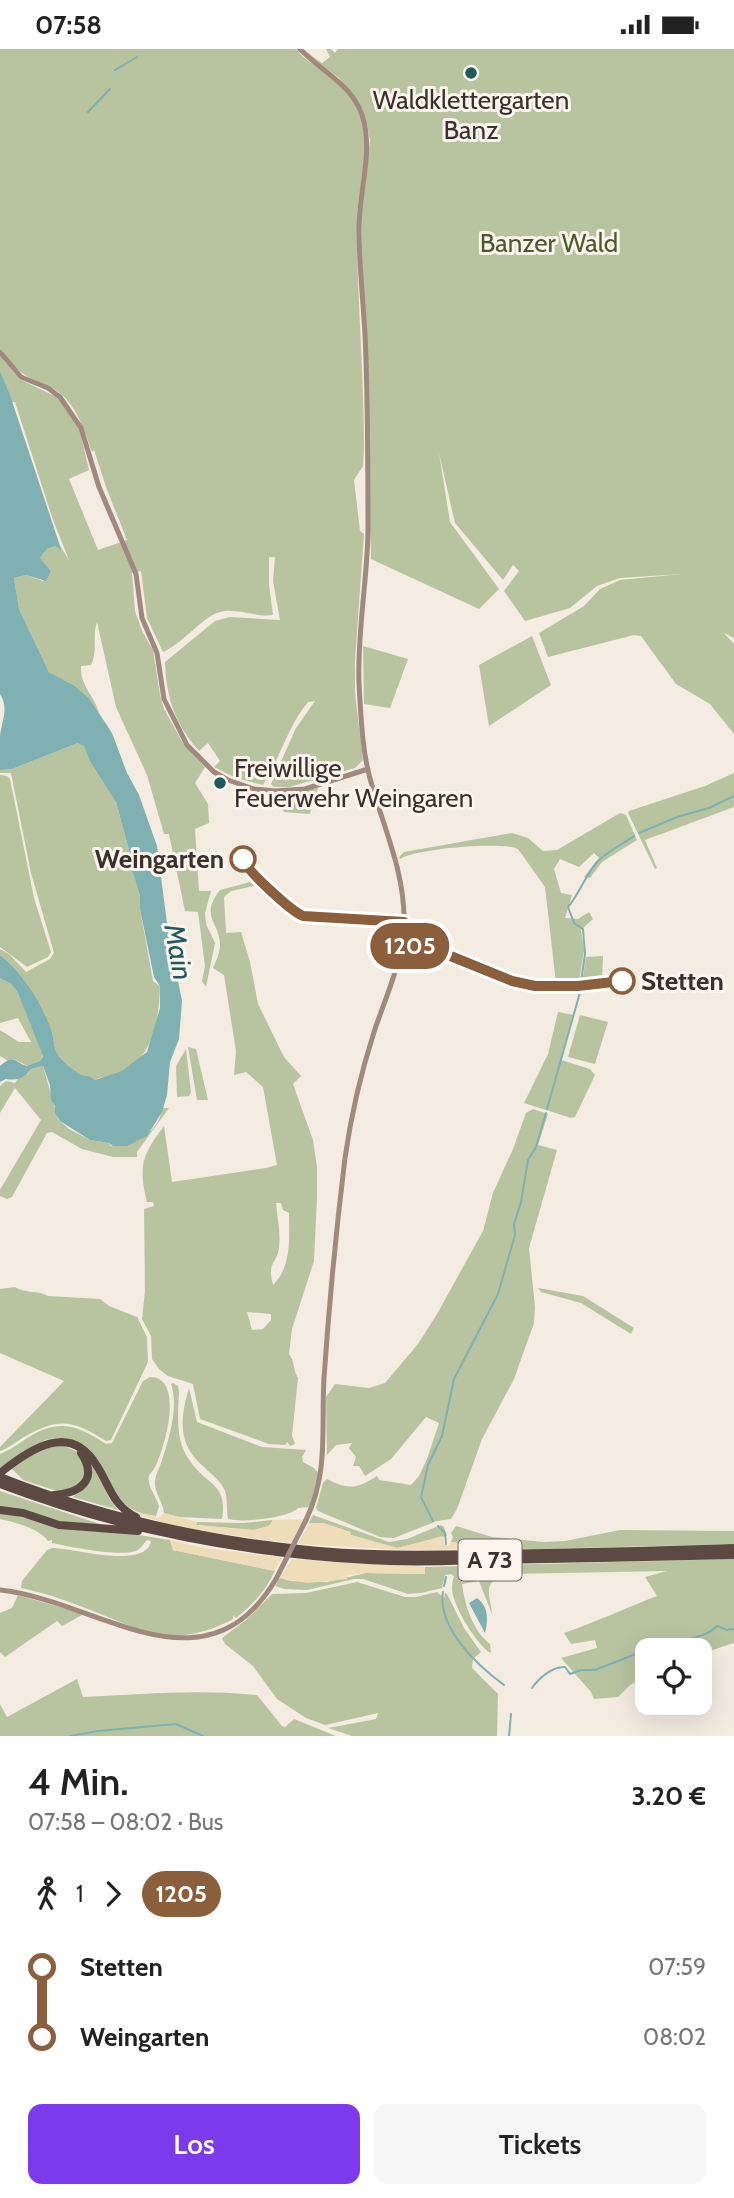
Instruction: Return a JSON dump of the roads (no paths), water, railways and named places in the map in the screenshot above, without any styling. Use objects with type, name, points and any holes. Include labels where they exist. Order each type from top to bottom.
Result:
[{"type":"highway","points":[[2,1480],[30,1451],[62,1441],[78,1447],[94,1461],[117,1503],[155,1529]]},
{"type":"highway","points":[[48,1495],[73,1492],[85,1482],[89,1468],[78,1447]]},
{"type":"highway","name":"A 73","points":[[2,1480],[155,1529],[263,1545],[371,1554],[523,1554],[734,1548]]},
{"type":"highway","name":"A 73","points":[[2,1480],[78,1511],[260,1551],[371,1561],[734,1555]]},
{"type":"highway","points":[[0,1510],[23,1513],[59,1525],[155,1529]]},
{"type":"street","points":[[0,1590],[24,1593],[76,1608],[161,1638],[188,1638],[218,1631],[240,1619],[261,1600],[306,1520],[318,1494],[322,1476],[329,1316],[347,1146],[362,1071],[394,977],[403,933],[404,904],[399,871],[368,769],[359,674],[368,533],[366,373],[359,225],[366,130],[358,104],[345,87],[300,49]]},
{"type":"street","points":[[0,352],[21,377],[48,388],[60,397],[81,428],[99,487],[136,575],[142,618],[158,653],[164,699],[180,733],[194,752],[214,772],[241,786],[275,791],[305,789],[368,769]]},
{"type":"water","points":[[0,371],[61,550],[55,546],[47,549],[40,558],[51,571],[46,581],[26,575],[14,578],[19,609],[49,672],[75,686],[89,698],[112,733],[127,773],[139,795],[157,846],[168,931],[182,1001],[179,1039],[170,1062],[167,1095],[162,1112],[147,1136],[127,1146],[113,1146],[90,1140],[60,1121],[55,1113],[43,1066],[31,1069],[20,1078],[0,1082],[0,1066],[5,1062],[11,1059],[27,1066],[40,1061],[43,1056],[17,991],[0,978],[0,955],[23,978],[36,997],[50,1026],[59,1056],[81,1075],[95,1080],[122,1071],[147,1052],[160,1008],[160,986],[154,977],[140,909],[140,896],[116,802],[90,761],[84,746],[78,743],[12,769],[0,770],[0,736],[4,709],[0,694]]},
{"type":"water","points":[[477,1598],[484,1605],[487,1614],[485,1633],[469,1603]]},
{"type":"waterway","points":[[115,70],[137,57]]},
{"type":"waterway","points":[[88,112],[110,89]]},
{"type":"waterway","points":[[639,833],[677,817],[709,808],[734,796]]},
{"type":"waterway","points":[[547,1109],[579,996],[585,954],[583,929],[574,923],[568,907],[598,861],[634,836]]},
{"type":"waterway","points":[[433,1521],[421,1497],[428,1465],[442,1436],[454,1379],[498,1294],[515,1235],[514,1224],[521,1202],[528,1160],[536,1147],[546,1113]]},
{"type":"waterway","points":[[438,1526],[445,1533],[446,1544]]},
{"type":"waterway","points":[[444,1586],[446,1577]]},
{"type":"waterway","points":[[443,1592],[446,1619],[453,1632],[472,1657],[504,1685]]},
{"type":"waterway","points":[[532,1688],[556,1668],[565,1667],[570,1674],[581,1670],[595,1670],[641,1652],[645,1647],[693,1638],[717,1626],[727,1630],[734,1629]]},
{"type":"waterway","points":[[509,1736],[511,1714]]},
{"type":"waterway","points":[[70,1736],[176,1724],[203,1736]]},
{"type":"place","name":"Waldklettergarten Banz","points":[[471,73]]},
{"type":"place","name":"Freiwillige Feuerwehr Weingaren","points":[[220,783]]},
{"type":"place","name":"Weingarten","points":[[243,859]]},
{"type":"place","name":"Stetten","points":[[622,981]]},
{"type":"park label","name":"Banzer Wald","points":[[549,243]]},
{"type":"water label","name":"Main","points":[[179,952]]}]
